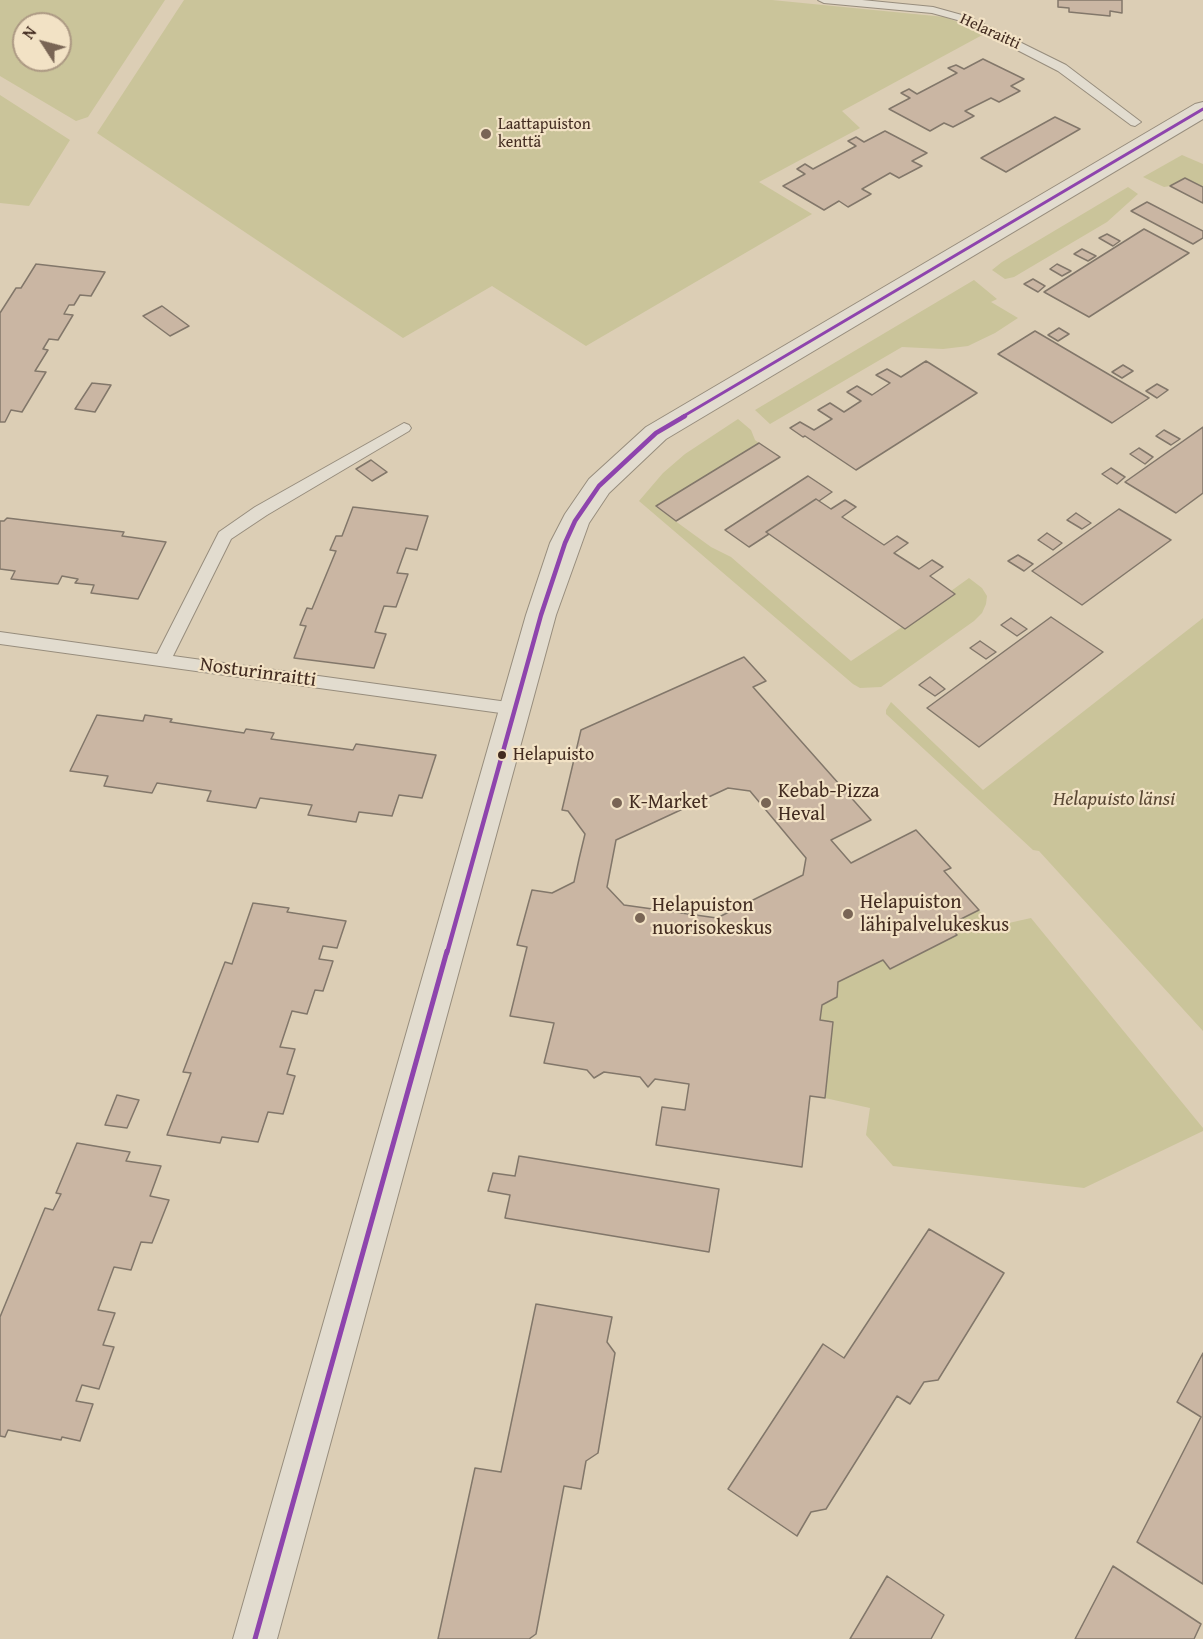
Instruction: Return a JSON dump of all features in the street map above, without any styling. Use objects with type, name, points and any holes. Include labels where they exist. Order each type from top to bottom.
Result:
[{"type":"street","points":[[255,1639],[545,604],[565,543],[575,521],[599,486],[656,433],[1203,108]]},
{"type":"lane","name":"Helaraitti","points":[[824,0],[923,9],[965,19],[1062,68],[1135,122]]},
{"type":"lane","points":[[162,661],[225,536],[261,511],[404,428]]},
{"type":"lane","name":"Nosturinraitti","points":[[0,638],[515,709]]},
{"type":"green space","points":[[0,0],[165,0],[88,117],[76,121],[0,76]]},
{"type":"green space","points":[[184,0],[772,0],[945,17],[986,33],[842,111],[860,128],[759,182],[812,214],[586,346],[492,286],[403,338],[97,133]]},
{"type":"green space","points":[[0,95],[70,140],[29,206],[0,203]]},
{"type":"green space","points":[[1182,155],[1203,164],[1203,187],[1185,178],[1164,187],[1143,177]]},
{"type":"green space","points":[[1128,187],[1138,194],[1107,222],[1014,277],[1005,279],[992,270],[1002,262]]},
{"type":"green space","points":[[974,280],[997,299],[991,302],[1018,318],[995,333],[968,346],[943,349],[902,347],[770,424],[755,410]]},
{"type":"green space","points":[[738,419],[751,430],[755,440],[759,443],[656,507],[711,547],[731,557],[851,661],[902,627],[905,629],[954,594],[951,591],[969,578],[982,588],[987,596],[982,613],[881,687],[860,688],[853,684],[639,501],[663,473],[685,454]]},
{"type":"green space","name":"Helapuisto länsi","points":[[1203,618],[1203,1031],[1039,851],[1033,850],[886,714],[886,710],[891,702],[983,790]]},
{"type":"green space","points":[[979,910],[991,927],[1031,918],[1203,1128],[1203,1131],[1084,1188],[893,1166],[866,1135],[870,1108],[825,1098],[833,1022],[820,1020],[822,1005],[837,997],[838,982],[883,960],[891,969],[957,935],[949,925]]},
{"type":"building","points":[[1058,0],[1122,0],[1122,13],[1110,11],[1110,16],[1069,12],[1069,8],[1058,7]]},
{"type":"building","points":[[983,59],[1024,79],[1011,86],[1020,91],[999,102],[991,98],[965,111],[974,116],[953,127],[944,123],[930,131],[889,109],[910,98],[901,93],[909,89],[917,94],[957,73],[948,68],[956,65],[964,69]]},
{"type":"building","points":[[1055,117],[1080,129],[1006,172],[981,158]]},
{"type":"building","points":[[885,131],[927,153],[912,161],[922,166],[899,178],[890,173],[862,189],[871,194],[848,207],[839,201],[824,210],[783,186],[805,174],[797,169],[805,164],[813,169],[856,146],[848,141],[856,137],[864,142]]},
{"type":"building","points":[[1185,178],[1203,187],[1203,203],[1170,186]]},
{"type":"building","points":[[1147,202],[1203,231],[1203,238],[1193,244],[1131,211]]},
{"type":"building","points":[[1144,229],[1189,253],[1089,317],[1044,292]]},
{"type":"building","points":[[1107,234],[1120,241],[1113,246],[1099,238]]},
{"type":"building","points":[[1082,249],[1096,256],[1088,261],[1074,254]]},
{"type":"building","points":[[36,264],[105,272],[91,296],[80,295],[74,305],[69,305],[64,314],[73,315],[58,340],[49,339],[43,349],[48,350],[35,371],[46,372],[22,412],[11,410],[5,422],[0,422],[0,313],[16,288],[21,288]]},
{"type":"building","points":[[1057,264],[1071,271],[1062,276],[1050,269]]},
{"type":"building","points":[[1033,279],[1045,286],[1038,292],[1024,284]]},
{"type":"building","points":[[162,306],[189,326],[170,336],[143,316]]},
{"type":"building","points":[[1059,328],[1069,334],[1058,341],[1048,335]]},
{"type":"building","points":[[1035,331],[1149,398],[1112,423],[998,354]]},
{"type":"building","points":[[926,361],[977,393],[856,470],[790,428],[800,422],[814,430],[832,419],[818,410],[830,403],[844,412],[861,401],[847,392],[857,386],[872,395],[890,383],[876,375],[887,369],[901,377]]},
{"type":"building","points":[[1123,365],[1133,371],[1122,378],[1112,372]]},
{"type":"building","points":[[92,383],[111,385],[95,412],[75,409]]},
{"type":"building","points":[[1157,384],[1168,390],[1157,398],[1146,391]]},
{"type":"building","points":[[1203,427],[1203,493],[1176,513],[1125,482]]},
{"type":"building","points":[[1164,430],[1180,439],[1171,445],[1156,436]]},
{"type":"building","points":[[759,443],[780,457],[676,521],[656,506]]},
{"type":"building","points":[[1139,448],[1153,457],[1145,464],[1130,454]]},
{"type":"building","points":[[371,460],[387,472],[372,481],[356,469]]},
{"type":"building","points":[[1111,468],[1125,477],[1117,484],[1102,474]]},
{"type":"building","points":[[808,476],[832,492],[819,501],[816,499],[766,532],[769,534],[749,547],[725,530]]},
{"type":"building","points":[[816,499],[831,509],[845,500],[856,507],[842,517],[884,545],[897,536],[908,543],[894,553],[919,569],[932,560],[943,567],[930,576],[955,594],[905,629],[766,532]]},
{"type":"building","points":[[353,507],[428,516],[417,550],[406,548],[397,573],[408,574],[396,607],[384,606],[375,632],[386,634],[374,668],[294,658],[306,626],[300,625],[307,608],[312,609],[336,551],[330,550],[336,536],[342,536]]},
{"type":"building","points":[[1119,509],[1171,540],[1082,605],[1032,571]]},
{"type":"building","points":[[1076,513],[1091,523],[1082,529],[1067,520]]},
{"type":"building","points":[[7,518],[124,532],[122,536],[166,542],[138,599],[91,593],[94,585],[75,583],[78,579],[62,576],[58,584],[11,579],[15,571],[0,569],[0,521]]},
{"type":"building","points":[[1047,533],[1062,543],[1053,550],[1038,540]]},
{"type":"building","points":[[1018,555],[1033,564],[1024,571],[1008,561]]},
{"type":"building","points":[[1051,617],[1103,652],[979,747],[927,708]]},
{"type":"building","points":[[1011,618],[1027,629],[1017,636],[1001,625]]},
{"type":"building","points":[[980,641],[996,652],[986,659],[970,648]]},
{"type":"building","name":"Helapuiston lähipalvelukeskus","points":[[744,657],[766,681],[753,687],[871,820],[831,840],[851,863],[916,830],[951,868],[944,871],[979,910],[949,925],[957,935],[890,969],[883,960],[838,982],[837,997],[822,1005],[820,1020],[833,1022],[825,1098],[810,1096],[802,1167],[656,1145],[662,1107],[685,1110],[689,1084],[655,1079],[648,1087],[640,1077],[604,1072],[594,1078],[587,1070],[544,1063],[554,1023],[510,1016],[527,947],[517,945],[532,890],[552,893],[574,882],[585,834],[568,811],[562,810],[581,730]],"holes":[[[728,788],[750,791],[806,858],[803,875],[717,918],[624,905],[607,887],[616,840]]]},
{"type":"building","points":[[930,677],[945,689],[935,696],[919,685]]},
{"type":"building","points":[[97,715],[143,721],[145,715],[172,719],[170,722],[244,733],[246,729],[274,733],[271,739],[353,750],[356,744],[436,755],[422,798],[399,795],[392,816],[359,812],[356,822],[308,815],[312,805],[260,798],[256,808],[207,801],[211,791],[157,783],[152,793],[104,786],[108,776],[70,771]]},
{"type":"building","points":[[253,903],[289,908],[287,912],[346,921],[337,948],[323,946],[319,959],[333,961],[323,991],[315,990],[307,1014],[292,1011],[280,1047],[295,1049],[287,1074],[295,1076],[283,1114],[268,1112],[258,1142],[222,1137],[220,1143],[167,1135],[191,1073],[183,1072],[225,962],[232,964]]},
{"type":"building","points":[[117,1095],[139,1100],[127,1128],[105,1125]]},
{"type":"building","points":[[77,1143],[130,1152],[126,1161],[161,1166],[150,1196],[169,1200],[152,1243],[141,1242],[131,1270],[114,1267],[98,1310],[115,1313],[103,1345],[114,1347],[99,1389],[82,1385],[76,1401],[93,1404],[80,1441],[62,1437],[61,1440],[8,1430],[5,1437],[0,1436],[0,1317],[45,1208],[53,1210],[61,1194],[56,1193]]},
{"type":"building","points":[[519,1156],[719,1189],[709,1252],[505,1218],[510,1195],[488,1191],[493,1173],[515,1176]]},
{"type":"building","points":[[929,1229],[1004,1273],[938,1380],[924,1382],[910,1404],[897,1396],[826,1509],[811,1512],[797,1536],[728,1489],[823,1344],[844,1358]]},
{"type":"building","points":[[536,1304],[612,1317],[607,1342],[615,1353],[598,1453],[586,1461],[581,1489],[564,1486],[536,1634],[529,1639],[438,1639],[475,1468],[501,1472]]},
{"type":"building","points":[[1203,1353],[1203,1584],[1137,1542],[1201,1417],[1177,1402]]},
{"type":"building","points":[[1113,1566],[1201,1624],[1194,1639],[1075,1639]]},
{"type":"building","points":[[887,1576],[944,1615],[931,1639],[850,1639]]},
{"type":"transit line","points":[[255,1639],[541,615],[565,543],[575,521],[599,486],[656,433],[1203,109]]},
{"type":"place","name":"Laattapuiston kenttä","points":[[486,134]]},
{"type":"place","name":"Helapuisto","points":[[502,755]]},
{"type":"place","name":"K-Market","points":[[617,803]]},
{"type":"place","name":"Kebab-Pizza Heval","points":[[766,803]]},
{"type":"place","name":"Helapuiston lähipalvelukeskus","points":[[848,914]]},
{"type":"place","name":"Helapuiston nuorisokeskus","points":[[640,918]]}]
